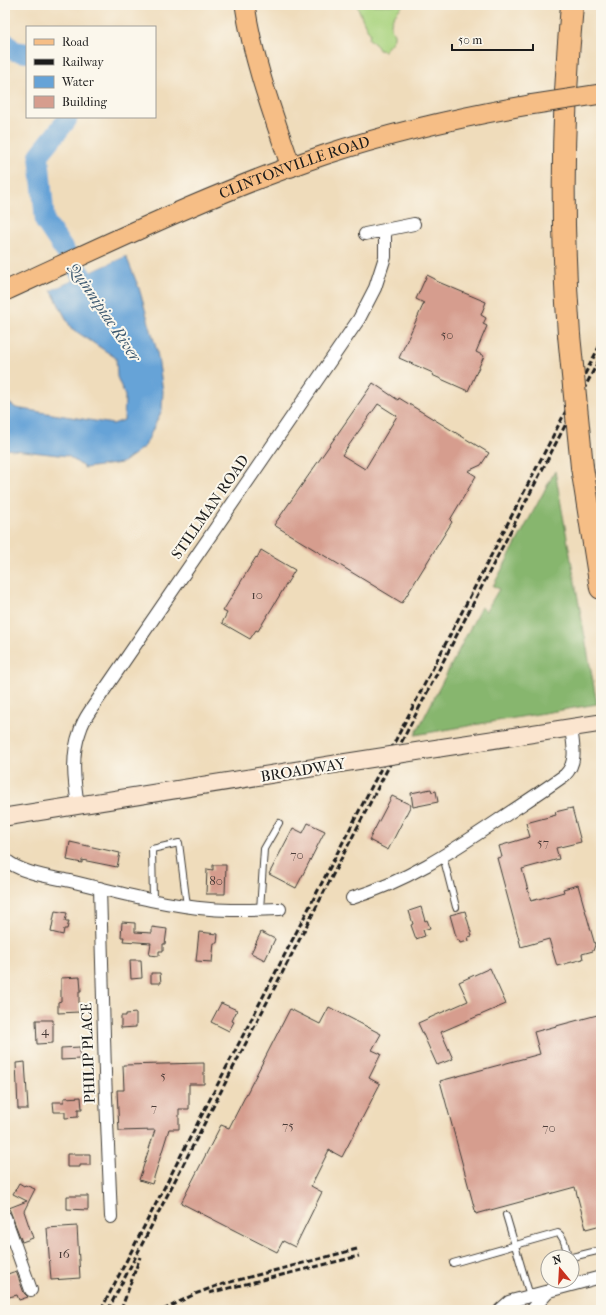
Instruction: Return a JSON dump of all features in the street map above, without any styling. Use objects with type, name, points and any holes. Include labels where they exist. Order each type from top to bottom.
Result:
[{"type":"highway","points":[[557,5],[555,55],[558,75],[565,98]]},
{"type":"highway","points":[[572,5],[565,98],[563,221],[565,286],[568,335],[582,467],[601,588]]},
{"type":"main road","points":[[245,5],[258,68],[291,167]]},
{"type":"main road","name":"CLINTONVILLE ROAD","points":[[5,291],[128,234],[202,202],[291,167],[354,146],[410,130],[472,116],[529,105],[601,94]]},
{"type":"main road","name":"BROADWAY","points":[[5,817],[601,723]]},
{"type":"street","points":[[365,234],[414,224]]},
{"type":"street","name":"STILLMAN ROAD","points":[[78,805],[74,775],[74,758],[80,730],[90,711],[102,691],[359,319],[375,288],[385,257],[385,230]]},
{"type":"street","points":[[352,898],[391,884],[419,870],[443,856],[565,775],[571,767],[574,758],[571,728]]},
{"type":"street","points":[[5,859],[14,866],[21,868],[153,900],[224,910],[280,909]]},
{"type":"street","name":"PHILIP PLACE","points":[[100,888],[104,1073],[111,1217]]},
{"type":"street","points":[[5,1217],[31,1290]]},
{"type":"street","points":[[580,1282],[601,1277]]},
{"type":"street","points":[[500,1310],[512,1301],[554,1289]]},
{"type":"street","points":[[532,1310],[550,1290]]},
{"type":"lane","points":[[260,910],[264,850],[279,823]]},
{"type":"lane","points":[[153,900],[152,849],[179,843],[187,906]]},
{"type":"lane","points":[[443,856],[456,907]]},
{"type":"lane","points":[[506,1215],[530,1296]]},
{"type":"lane","points":[[453,1263],[515,1244],[558,1233],[561,1234],[566,1249]]},
{"type":"lane","points":[[580,1256],[601,1250]]},
{"type":"green space","points":[[357,5],[403,5],[392,19],[391,28],[394,37],[384,51],[379,50],[377,46],[369,39],[370,33],[364,23]]},
{"type":"green space","points":[[555,471],[597,704],[415,735],[481,607],[486,611],[499,589],[493,586]]},
{"type":"water","points":[[126,256],[139,288],[157,351],[163,391],[162,410],[145,446],[122,463],[85,468],[68,456],[5,449],[5,400],[16,408],[113,424],[124,420],[125,396],[117,377],[116,358],[71,328],[51,290]]},
{"type":"pier","points":[[125,254],[128,255],[49,291],[50,289]]},
{"type":"building","points":[[427,275],[436,281],[486,302],[481,315],[486,318],[483,324],[487,326],[476,352],[484,356],[468,391],[399,358],[424,303],[416,299]]},
{"type":"building","points":[[373,383],[398,400],[399,398],[489,453],[481,465],[468,471],[476,476],[450,520],[452,522],[402,603],[274,525]],"holes":[[[378,404],[397,416],[365,469],[342,455]]]},
{"type":"building","points":[[261,550],[295,570],[258,631],[256,630],[250,639],[222,623],[227,613],[223,611]]},
{"type":"building","points":[[431,789],[432,792],[436,791],[438,802],[413,807],[411,793]]},
{"type":"building","points":[[392,796],[411,805],[388,850],[369,840]]},
{"type":"building","points":[[572,808],[581,842],[556,848],[559,859],[522,869],[531,901],[564,892],[563,889],[578,885],[595,945],[593,951],[582,954],[583,959],[557,966],[549,939],[521,947],[497,858],[502,857],[499,846],[530,837],[526,823],[556,815],[555,812]]},
{"type":"building","points":[[308,823],[325,831],[296,888],[269,874],[293,828],[303,833]]},
{"type":"building","points":[[70,842],[120,853],[117,867],[82,860],[82,863],[67,860]]},
{"type":"building","points":[[213,865],[226,865],[225,894],[206,894],[207,869],[213,870]]},
{"type":"building","points":[[421,907],[425,921],[427,920],[430,928],[423,930],[425,936],[416,939],[411,925],[413,924],[409,911]]},
{"type":"building","points":[[55,911],[67,913],[65,921],[69,921],[67,929],[64,929],[63,935],[51,932]]},
{"type":"building","points":[[465,911],[472,936],[468,937],[469,941],[460,943],[459,940],[457,940],[450,915]]},
{"type":"building","points":[[122,922],[135,923],[135,932],[152,933],[152,927],[167,929],[165,944],[163,944],[163,951],[159,951],[159,956],[149,955],[151,943],[123,941],[124,937],[121,937]]},
{"type":"building","points":[[199,932],[218,934],[217,943],[214,943],[212,962],[196,961]]},
{"type":"building","points":[[261,932],[275,939],[265,960],[251,953]]},
{"type":"building","points":[[130,960],[141,960],[142,978],[131,979]]},
{"type":"building","points":[[490,968],[506,1004],[441,1032],[453,1059],[437,1065],[418,1023],[468,1001],[459,982]]},
{"type":"building","points":[[151,973],[160,973],[161,983],[151,983]]},
{"type":"building","points":[[80,977],[81,991],[79,991],[79,1012],[58,1013],[58,1002],[61,1001],[61,978]]},
{"type":"building","points":[[221,1003],[237,1010],[232,1021],[234,1022],[229,1031],[211,1022]]},
{"type":"building","points":[[329,1007],[381,1034],[372,1050],[381,1054],[369,1078],[380,1084],[342,1157],[329,1150],[311,1186],[322,1192],[295,1247],[283,1241],[277,1252],[181,1203],[221,1125],[229,1128],[290,1009],[320,1024]]},
{"type":"building","points":[[136,1013],[136,1027],[121,1028],[121,1016]]},
{"type":"building","points":[[601,1014],[601,1225],[586,1229],[575,1187],[476,1214],[440,1081],[540,1054],[534,1032]]},
{"type":"building","points":[[36,1020],[53,1020],[53,1043],[37,1044]]},
{"type":"building","points":[[80,1047],[80,1059],[61,1060],[61,1048]]},
{"type":"building","points":[[25,1062],[28,1109],[18,1109],[16,1063]]},
{"type":"building","points":[[204,1063],[204,1084],[189,1084],[189,1109],[179,1109],[179,1129],[169,1129],[152,1184],[139,1180],[155,1130],[119,1131],[117,1090],[124,1090],[123,1065]]},
{"type":"building","points":[[81,1097],[82,1109],[78,1109],[78,1117],[65,1118],[65,1112],[54,1112],[53,1102],[64,1102],[64,1098]]},
{"type":"building","points":[[67,1154],[90,1154],[90,1165],[67,1167]]},
{"type":"building","points":[[19,1183],[35,1189],[24,1211],[33,1238],[22,1242],[9,1208],[27,1201],[13,1194]]},
{"type":"building","points":[[67,1196],[88,1196],[88,1210],[67,1209]]},
{"type":"building","points":[[77,1226],[80,1278],[51,1280],[47,1228]]},
{"type":"building","points":[[16,1271],[24,1293],[28,1297],[19,1300],[17,1295],[5,1298],[5,1275]]},
{"type":"waterway","name":"Quinnipiac River","points":[[5,42],[14,51],[26,53]]},
{"type":"waterway","name":"Quinnipiac River","points":[[68,118],[39,155],[45,222],[97,298]]},
{"type":"railway","points":[[101,1310],[601,343]]},
{"type":"railway","points":[[108,1310],[601,356]]},
{"type":"railway","points":[[163,1310],[195,1294],[219,1285],[357,1249]]},
{"type":"railway","points":[[209,1293],[359,1256]]},
{"type":"railway","points":[[121,1310],[140,1257]]}]
